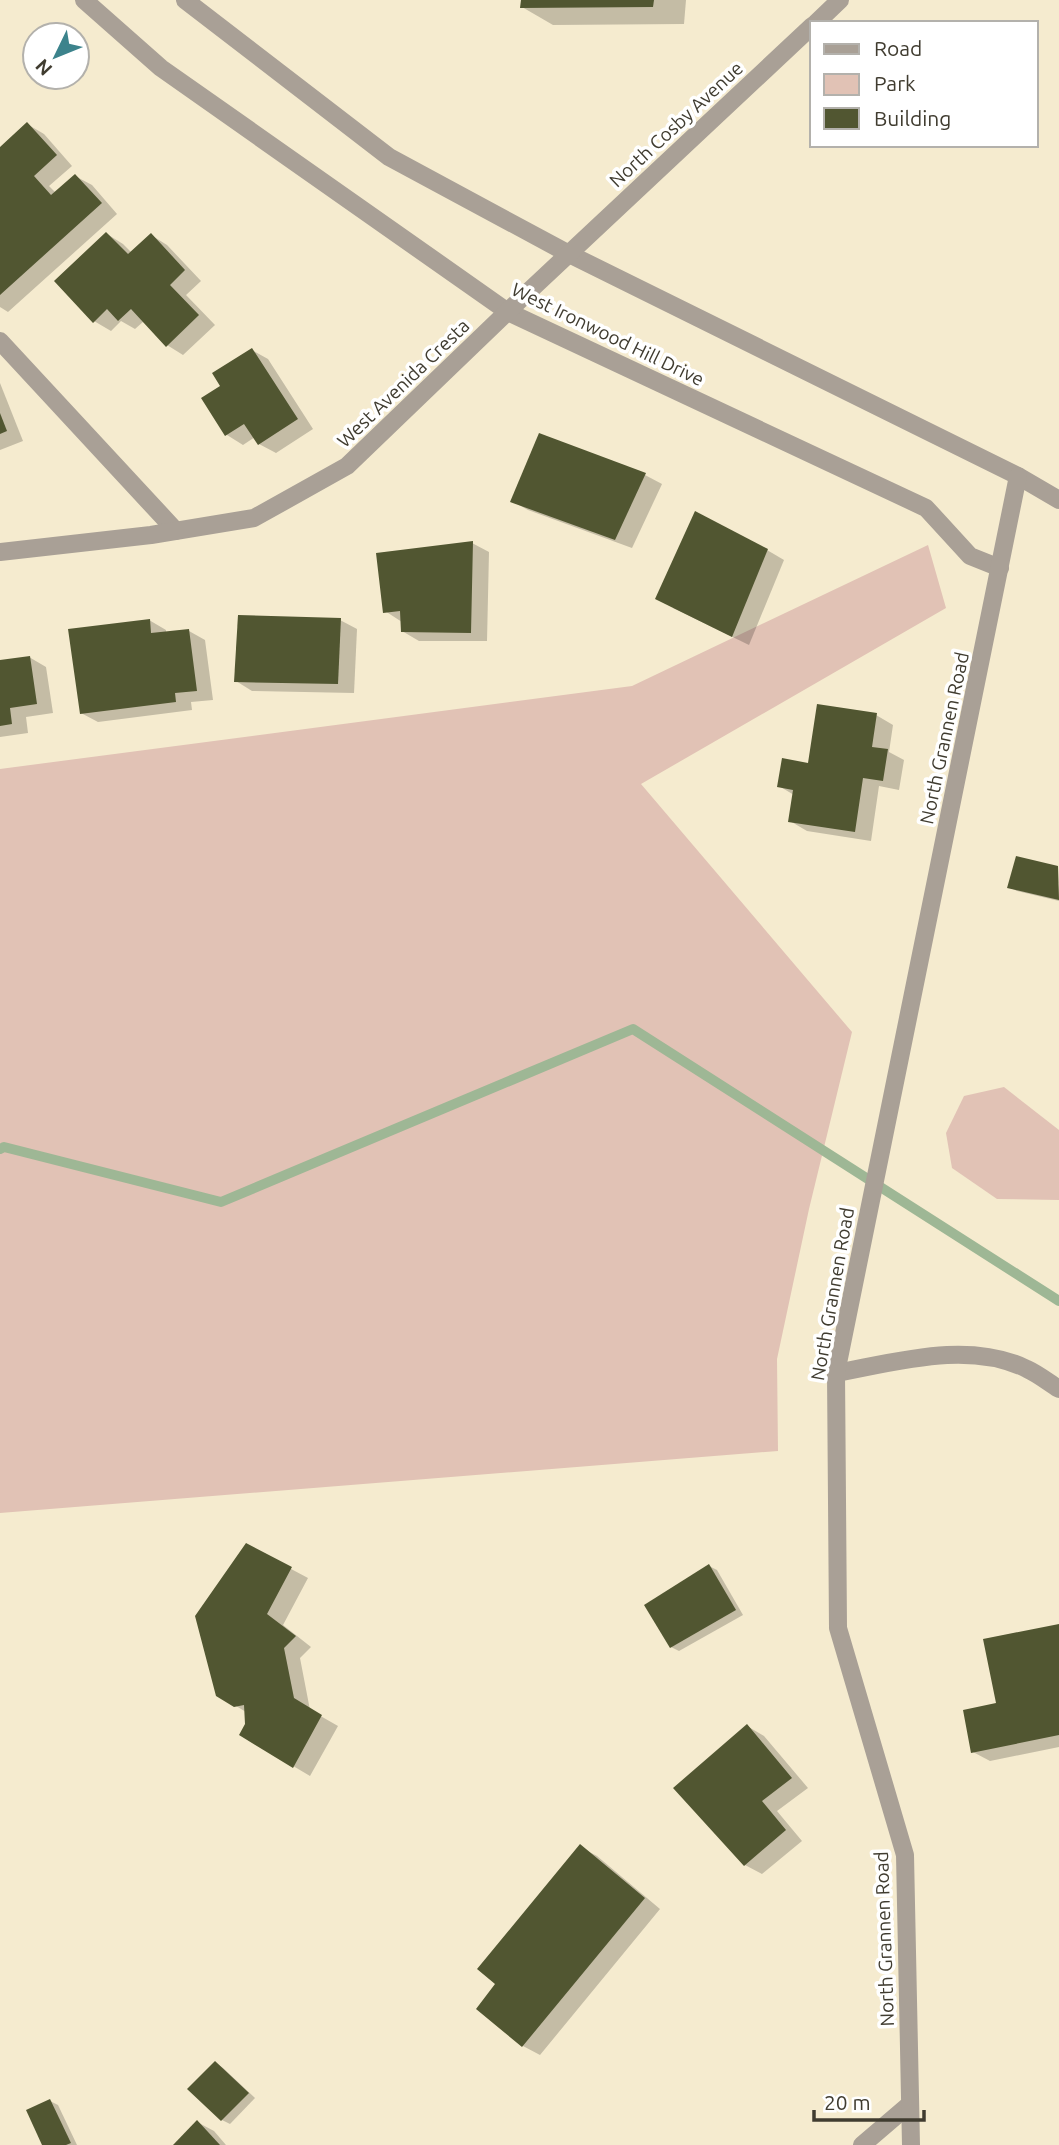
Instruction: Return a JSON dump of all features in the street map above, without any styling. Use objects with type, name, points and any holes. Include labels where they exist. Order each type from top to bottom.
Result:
[{"type":"street","name":"West Ironwood Hill Drive","points":[[84,0],[162,68],[508,312],[926,508],[970,556],[1000,568]]},
{"type":"street","points":[[185,0],[389,158],[569,254],[1018,476],[1059,500]]},
{"type":"street","name":"North Cosby Avenue","points":[[817,21],[840,0]]},
{"type":"street","name":"North Cosby Avenue","points":[[569,254],[810,28]]},
{"type":"street","name":"West Avenida Cresta","points":[[0,552],[176,531],[254,518],[347,466],[569,254]]},
{"type":"street","points":[[0,341],[176,531]]},
{"type":"street","name":"North Grannen Road","points":[[911,2145],[905,1855],[838,1628],[836,1373],[1018,476]]},
{"type":"street","points":[[836,1373],[928,1357],[983,1356],[1026,1368],[1059,1389]]},
{"type":"street","points":[[862,2145],[910,2104]]},
{"type":"green space","points":[[928,545],[946,608],[641,784],[852,1032],[809,1209],[777,1359],[778,1451],[0,1513],[0,769],[632,686]]},
{"type":"green space","points":[[1004,1087],[1059,1130],[1059,1200],[997,1199],[952,1168],[946,1133],[964,1096]]},
{"type":"building","points":[[521,0],[654,0],[653,7],[520,8]]},
{"type":"building","points":[[27,122],[57,155],[34,176],[51,195],[75,174],[102,203],[0,295],[0,147]]},
{"type":"building","points":[[106,232],[128,254],[151,233],[185,270],[170,285],[199,315],[166,347],[131,309],[118,321],[107,309],[93,323],[54,281]]},
{"type":"building","points":[[252,348],[298,419],[258,445],[244,424],[225,436],[201,398],[220,386],[212,373]]},
{"type":"building","points":[[0,413],[7,431],[0,434]]},
{"type":"building","points":[[539,433],[646,473],[615,540],[510,502]]},
{"type":"building","points":[[695,511],[768,549],[732,637],[655,599]]},
{"type":"building","points":[[473,541],[471,633],[401,632],[400,611],[383,613],[376,553]]},
{"type":"building","points":[[238,615],[341,618],[338,684],[234,682]]},
{"type":"building","points":[[150,619],[151,633],[189,629],[197,691],[175,693],[176,702],[80,714],[68,629]]},
{"type":"building","points":[[30,656],[37,704],[10,708],[12,724],[0,726],[0,660]]},
{"type":"building","points":[[817,704],[877,713],[872,747],[888,749],[883,781],[863,778],[855,832],[788,822],[793,790],[777,787],[782,758],[808,763]]},
{"type":"building","points":[[1016,856],[1058,866],[1059,900],[1007,888]]},
{"type":"building","points":[[246,1543],[292,1567],[267,1614],[296,1636],[284,1648],[294,1698],[322,1715],[293,1768],[239,1735],[245,1724],[244,1705],[234,1707],[216,1696],[195,1616]]},
{"type":"building","points":[[709,1564],[736,1610],[670,1648],[644,1605]]},
{"type":"building","points":[[1059,1624],[1059,1735],[971,1753],[963,1710],[996,1703],[983,1639]]},
{"type":"building","points":[[747,1724],[792,1778],[762,1801],[786,1830],[744,1866],[673,1788]]},
{"type":"building","points":[[580,1844],[645,1898],[522,2047],[476,2009],[495,1984],[477,1969]]},
{"type":"building","points":[[215,2061],[249,2093],[221,2121],[187,2089]]},
{"type":"building","points":[[50,2099],[71,2143],[42,2145],[26,2110]]},
{"type":"building","points":[[197,2120],[220,2145],[173,2145]]},
{"type":"waterway","points":[[0,1149],[4,1147],[221,1202],[633,1029],[1059,1301]]}]
